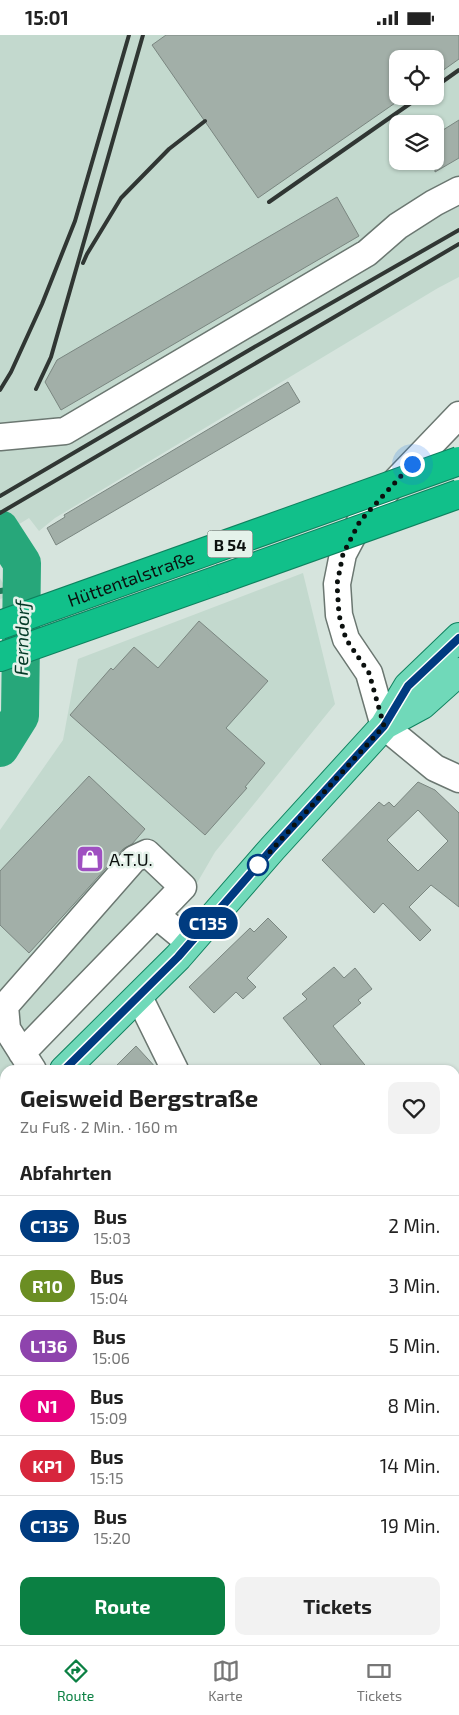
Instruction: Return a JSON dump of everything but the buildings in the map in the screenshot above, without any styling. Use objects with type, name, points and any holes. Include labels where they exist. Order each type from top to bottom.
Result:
[{"type":"highway","name":"Hüttentalstraße","points":[[0,625],[459,461]]},
{"type":"highway","name":"Hüttentalstraße","points":[[0,657],[459,494]]},
{"type":"main road","points":[[69,1065],[139,997],[190,943],[272,849],[384,726],[408,686],[459,637]]},
{"type":"main road","points":[[384,726],[422,705],[459,672]]},
{"type":"street","points":[[0,437],[64,431],[367,253],[398,226],[434,203],[459,190]]},
{"type":"street","points":[[459,415],[360,521],[343,554],[337,584],[339,615],[346,639],[369,673],[384,726],[435,768],[459,779]]},
{"type":"street","points":[[146,853],[183,887],[156,915],[27,1062],[7,1029],[5,1006],[134,859],[146,853]]},
{"type":"street","points":[[156,915],[190,943]]},
{"type":"street","points":[[139,997],[173,1065]]},
{"type":"shaded area","points":[[0,35],[459,35],[459,277],[55,518],[39,531],[29,518],[0,536]]},
{"type":"shaded area","points":[[303,573],[335,704],[215,852],[193,890],[25,1065],[0,1065],[0,830],[63,740],[78,659]]},
{"type":"shaded area","points":[[0,578],[10,596],[0,599]]},
{"type":"waterway","name":"Ferndorf","points":[[0,529],[22,563],[20,716],[0,748]]},
{"type":"waterway","points":[[0,591],[22,588]]},
{"type":"railway","points":[[0,390],[11,372],[42,304],[75,221],[129,35]]},
{"type":"railway","points":[[36,389],[51,357],[143,35]]},
{"type":"railway","points":[[444,81],[459,70]]},
{"type":"railway","points":[[269,202],[408,105]]},
{"type":"railway","points":[[83,263],[121,198],[169,149],[205,121]]},
{"type":"railway","points":[[0,496],[459,230]]},
{"type":"railway","points":[[0,513],[459,244]]},
{"type":"bus line","name":"C135","points":[[69,1065],[178,957],[272,849],[384,726],[408,686],[459,638]]},
{"type":"place","name":"A.T.U.","points":[[90,859]]},
{"type":"route","points":[[258,865],[384,726],[369,673],[346,639],[339,615],[337,584],[343,554],[360,521],[412,464]]}]
